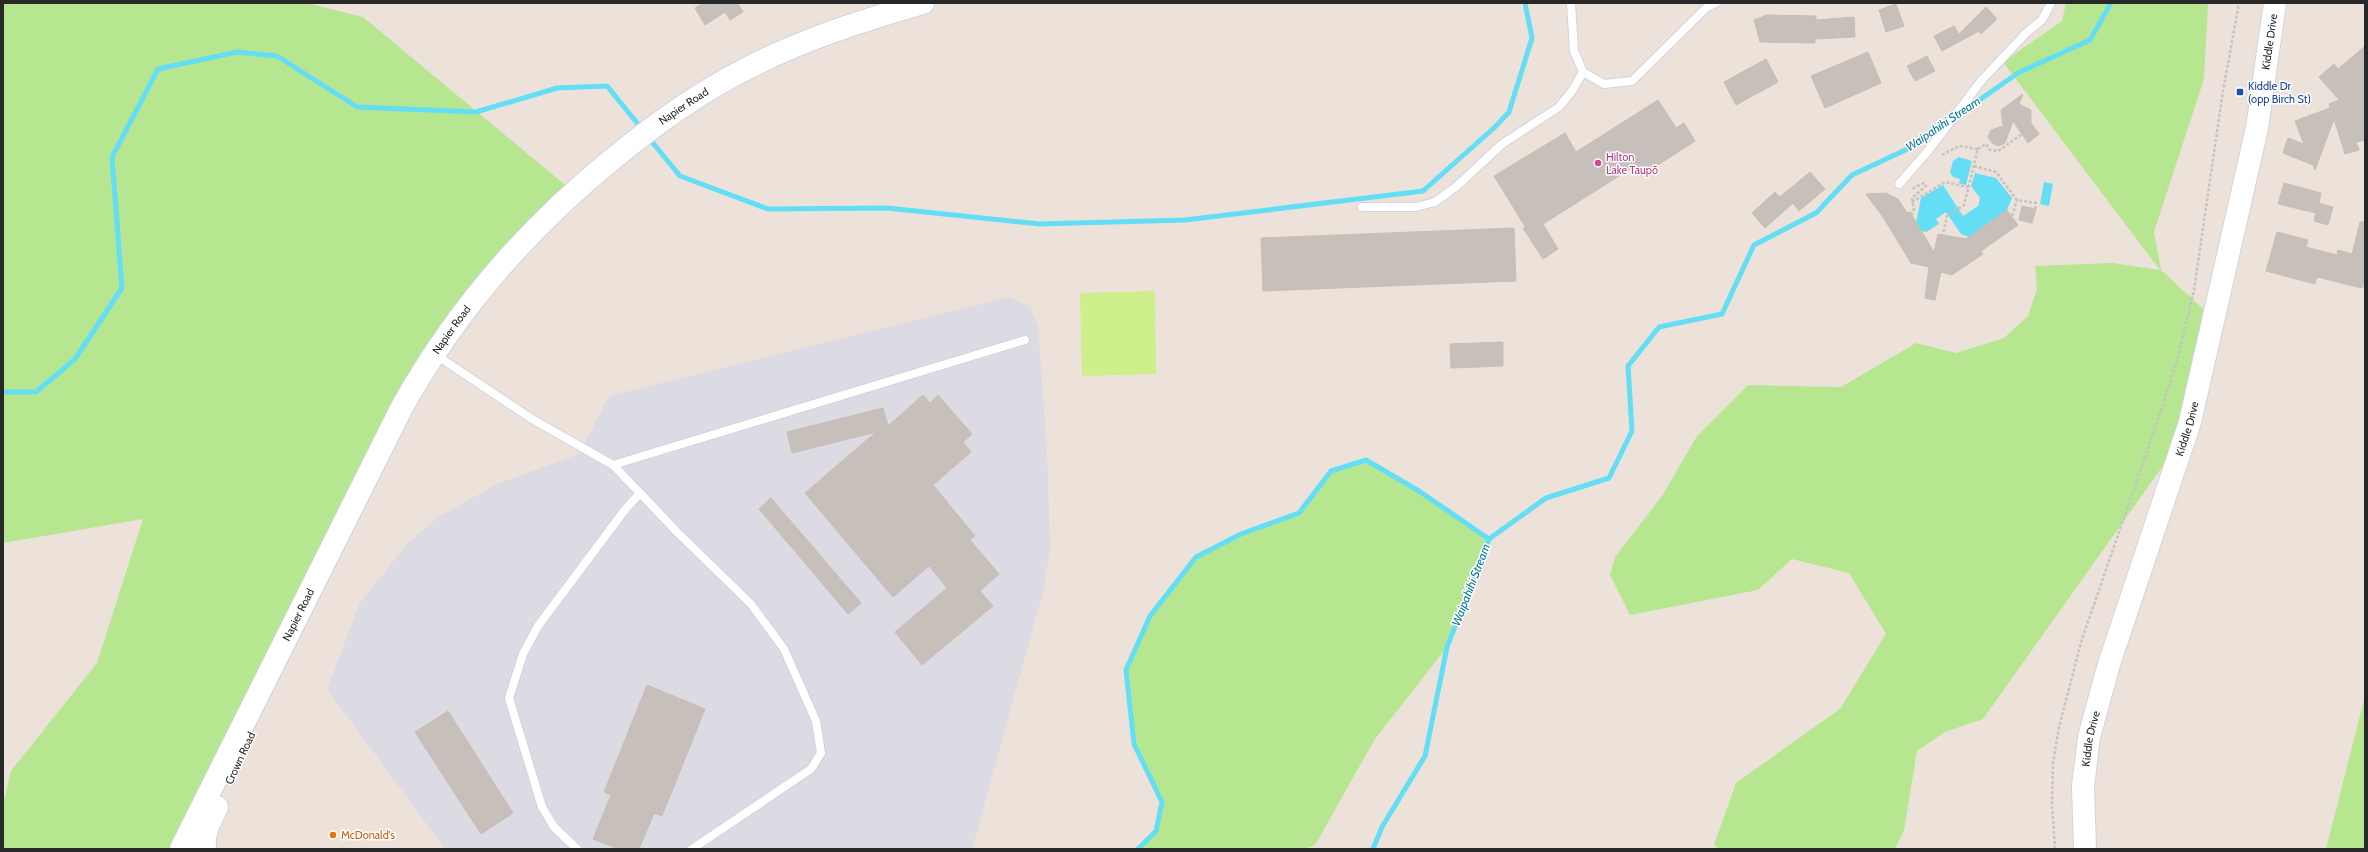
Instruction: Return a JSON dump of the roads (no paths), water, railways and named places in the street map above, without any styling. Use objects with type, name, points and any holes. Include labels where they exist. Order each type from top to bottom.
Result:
[{"type":"main road","name":"Napier Road","points":[[181,849],[272,664],[401,409],[434,354],[493,274],[531,232],[568,196],[683,105],[744,70],[801,44],[848,25],[923,3]]},
{"type":"main road","name":"Kiddle Drive","points":[[2085,849],[2083,786],[2089,737],[2109,664],[2190,422],[2257,128],[2275,3]]},
{"type":"main road","name":"Crown Road","points":[[205,849],[204,840],[208,826],[251,738],[272,664]]},
{"type":"lane","points":[[1571,3],[1574,51],[1583,72],[1604,84],[1632,81],[1706,8],[1716,3]]},
{"type":"lane","points":[[1899,184],[1928,151],[1981,81],[2026,33],[2042,20],[2051,3]]},
{"type":"lane","points":[[1362,207],[1416,207],[1435,202],[1458,186],[1502,144],[1559,107],[1572,91],[1583,72]]},
{"type":"lane","points":[[613,465],[1025,340]]},
{"type":"lane","points":[[434,354],[532,419],[613,465],[678,533],[751,604],[784,649],[816,721],[821,753],[811,769],[692,849]]},
{"type":"lane","points":[[577,849],[554,827],[542,807],[509,698],[523,654],[538,626],[624,511],[640,493]]},
{"type":"water","points":[[1959,157],[1972,161],[1966,185],[1959,183],[1960,179],[1953,177],[1950,172],[1953,161]]},
{"type":"water","points":[[1975,173],[1996,178],[2012,198],[2007,210],[1969,237],[1961,234],[1946,212],[1936,219],[1939,224],[1926,232],[1921,231],[1916,223],[1921,198],[1943,185],[1963,216],[1978,206],[1980,198],[1971,186]]},
{"type":"water","points":[[2044,182],[2053,184],[2049,206],[2040,204]]},
{"type":"waterway","points":[[648,137],[680,176],[768,209],[887,208],[1039,224],[1185,220],[1423,191],[1495,127],[1509,112],[1532,38],[1525,3]]},
{"type":"waterway","name":"Waipahihi Stream","points":[[1958,115],[2018,73],[2090,40],[2111,3]]},
{"type":"waterway","points":[[3,392],[36,392],[75,359],[122,288],[112,157],[158,69],[237,52],[277,56],[357,107],[476,112],[557,88],[607,86],[642,129]]},
{"type":"waterway","name":"Waipahihi Stream","points":[[1373,849],[1382,827],[1425,756],[1447,647],[1489,539],[1546,498],[1609,478],[1632,431],[1628,366],[1659,327],[1722,314],[1754,245],[1816,213],[1852,175],[1916,145],[1946,123]]},
{"type":"waterway","points":[[1138,849],[1156,831],[1162,802],[1134,744],[1126,670],[1150,616],[1196,557],[1241,534],[1299,513],[1331,471],[1366,460],[1419,491],[1489,539]]},
{"type":"place","name":"Kiddle Dr (opp Birch St)","points":[[2240,92]]},
{"type":"place","name":"Hilton Lake Taupō","points":[[1598,163]]},
{"type":"place","name":"McDonald's","points":[[333,835]]}]
